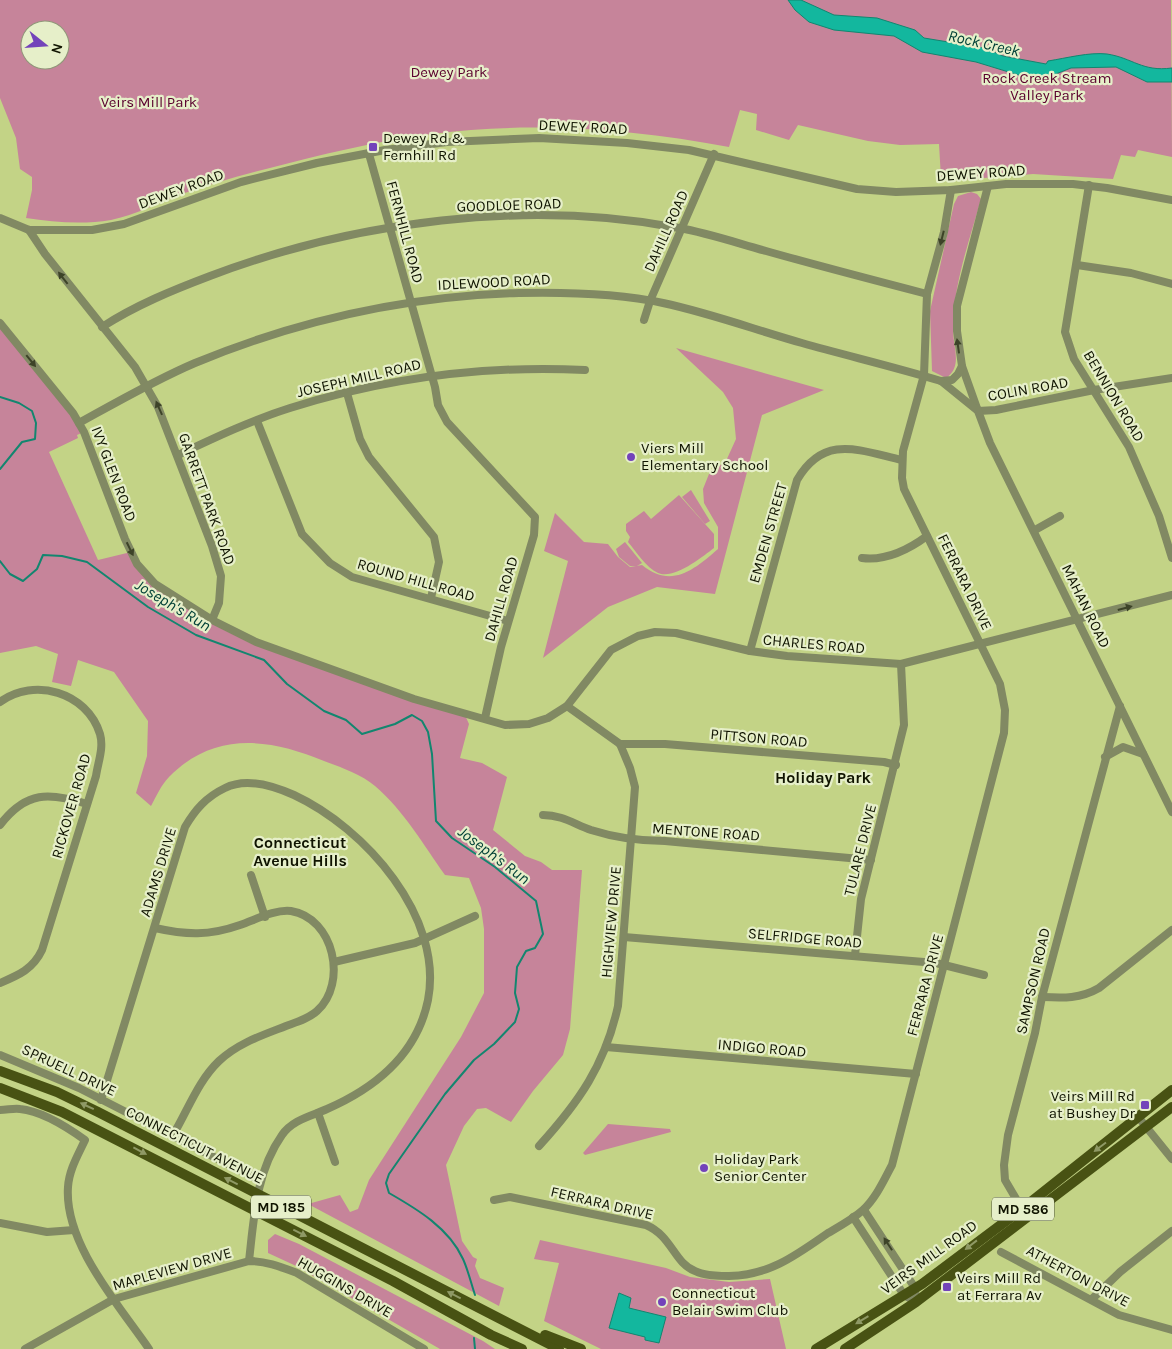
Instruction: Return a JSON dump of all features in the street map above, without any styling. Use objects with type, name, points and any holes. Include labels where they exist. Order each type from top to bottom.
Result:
[{"type":"main road","name":"CONNECTICUT AVENUE","points":[[0,1071],[57,1092],[98,1112],[559,1349]]},
{"type":"main road","name":"CONNECTICUT AVENUE","points":[[0,1088],[62,1112],[393,1281],[491,1335],[522,1349]]},
{"type":"main road","name":"VEIRS MILL ROAD","points":[[816,1349],[915,1288],[1022,1209],[1172,1090]]},
{"type":"main road","name":"VEIRS MILL ROAD","points":[[845,1349],[916,1302],[1172,1107]]},
{"type":"main road","points":[[485,1311],[581,1349]]},
{"type":"main road","points":[[812,1349],[832,1338]]},
{"type":"street","name":"DEWEY ROAD","points":[[1,218],[29,230],[92,230],[124,224],[241,182],[317,163],[385,150],[447,142],[539,138],[627,143],[714,154],[857,189],[896,192],[951,190],[1027,183],[1089,185],[1172,200]]},
{"type":"street","name":"FERNHILL ROAD","points":[[369,154],[438,405],[447,422],[515,495]]},
{"type":"street","name":"DAHILL ROAD","points":[[644,320],[650,301],[714,154]]},
{"type":"street","name":"BENNION ROAD","points":[[1089,185],[1065,332],[1074,359],[1133,455],[1159,516],[1172,558]]},
{"type":"street","name":"MAHAN ROAD","points":[[988,186],[957,306],[957,331],[962,366],[990,443],[1035,530],[1172,812]]},
{"type":"street","points":[[951,190],[944,232],[927,294],[924,376],[941,381],[952,380],[962,366]]},
{"type":"street","name":"GOODLOE ROAD","points":[[102,327],[121,314],[173,290],[240,264],[304,246],[390,227],[462,219],[532,217],[619,220],[683,228],[927,294]]},
{"type":"street","name":"GARRETT PARK ROAD","points":[[29,230],[45,254],[148,386],[178,455],[212,546],[221,576],[219,603],[212,620]]},
{"type":"street","points":[[1077,265],[1131,272],[1172,284]]},
{"type":"street","name":"IDLEWOOD ROAD","points":[[79,423],[148,386],[195,364],[271,334],[346,314],[410,302],[482,294],[545,292],[600,294],[650,301],[924,376]]},
{"type":"street","name":"IVY GLEN ROAD","points":[[0,323],[79,423],[125,539],[137,564],[155,584],[212,620]]},
{"type":"street","name":"JOSEPH MILL ROAD","points":[[178,455],[288,409],[376,385],[431,375],[540,368],[585,370]]},
{"type":"street","name":"FERRARA DRIVE","points":[[494,1200],[510,1196],[646,1225],[657,1230],[665,1237],[685,1266],[702,1274],[719,1276],[750,1275],[772,1269],[864,1210],[882,1186],[892,1165],[946,964],[1004,733],[1005,710],[1000,684],[904,489],[902,460],[924,376]]},
{"type":"street","name":"COLIN ROAD","points":[[978,411],[996,410],[1094,390],[1172,378]]},
{"type":"street","points":[[941,381],[978,411]]},
{"type":"street","points":[[346,393],[360,439],[369,457],[434,537],[439,562],[431,598]]},
{"type":"street","name":"ROUND HILL ROAD","points":[[257,421],[302,534],[330,563],[352,577],[508,620]]},
{"type":"street","name":"EMDEN STREET","points":[[750,651],[794,490],[806,464],[818,454],[835,449],[849,448],[902,460]]},
{"type":"street","name":"DAHILL ROAD","points":[[485,718],[508,620],[534,535],[535,517],[515,495]]},
{"type":"street","points":[[1035,530],[1060,516]]},
{"type":"street","points":[[862,558],[875,560],[886,558],[918,543],[927,536]]},
{"type":"street","name":"CHARLES ROAD","points":[[485,718],[505,725],[529,724],[548,718],[568,706],[611,650],[638,636],[655,632],[676,633],[750,651],[900,664],[1172,595]]},
{"type":"street","points":[[212,620],[256,642],[312,664],[414,699],[485,718]]},
{"type":"street","name":"TULARE DRIVE","points":[[854,955],[856,927],[904,725],[900,664]]},
{"type":"street","name":"RICKOVER ROAD","points":[[0,702],[19,692],[43,688],[64,695],[84,707],[93,718],[100,734],[102,746],[42,950],[36,962],[22,973],[0,982]]},
{"type":"street","points":[[568,706],[620,744]]},
{"type":"street","name":"SAMPSON ROAD","points":[[1022,1209],[1005,1180],[1004,1165],[1008,1135],[1035,1033],[1042,996],[1120,706]]},
{"type":"street","name":"PITTSON ROAD","points":[[620,744],[665,744],[884,762],[896,765]]},
{"type":"street","name":"HIGHVIEW DRIVE","points":[[539,1146],[567,1115],[597,1070],[618,1006],[635,787],[630,768],[620,744]]},
{"type":"street","points":[[1105,757],[1123,747],[1143,754]]},
{"type":"street","name":"ADAMS DRIVE","points":[[101,1100],[185,827],[202,803],[225,788],[254,784],[268,786],[305,800],[328,815],[357,838],[377,858],[396,882],[412,910],[424,940],[429,966],[428,999],[419,1029],[412,1043],[385,1074],[368,1088],[350,1099],[296,1122],[283,1133],[267,1160],[259,1180],[259,1196],[255,1211],[249,1261]]},
{"type":"street","points":[[0,825],[21,804],[43,796],[60,796],[86,804]]},
{"type":"street","name":"MENTONE ROAD","points":[[543,815],[557,815],[590,829],[631,841],[674,842],[871,860]]},
{"type":"street","points":[[251,875],[265,917]]},
{"type":"street","points":[[155,928],[184,935],[205,934],[289,911],[314,920],[325,933],[334,962],[333,980],[328,997],[318,1011],[308,1018],[254,1039],[233,1050],[220,1060],[201,1084],[173,1135]]},
{"type":"street","points":[[334,962],[424,940],[475,916]]},
{"type":"street","points":[[1042,996],[1068,999],[1088,995],[1172,930]]},
{"type":"street","name":"SELFRIDGE ROAD","points":[[624,937],[946,964],[984,975]]},
{"type":"street","name":"INDIGO ROAD","points":[[606,1047],[916,1074]]},
{"type":"street","name":"SPRUELL DRIVE","points":[[0,1055],[101,1100],[259,1180]]},
{"type":"street","points":[[0,1110],[20,1109],[37,1113],[85,1140],[73,1166],[68,1185],[68,1203],[74,1230],[90,1262],[149,1349]]},
{"type":"street","points":[[318,1113],[335,1162]]},
{"type":"street","points":[[1139,1118],[1172,1159]]},
{"type":"street","points":[[864,1210],[915,1288],[916,1302]]},
{"type":"street","points":[[853,1217],[904,1295],[916,1302]]},
{"type":"street","points":[[0,1223],[47,1232],[74,1230]]},
{"type":"street","points":[[1092,1299],[1120,1272],[1172,1231]]},
{"type":"street","name":"ATHERTON DRIVE","points":[[1002,1252],[1119,1315],[1172,1330]]},
{"type":"street","name":"MAPLEVIEW DRIVE","points":[[26,1349],[114,1299],[249,1261]]},
{"type":"street","name":"HUGGINS DRIVE","points":[[249,1261],[275,1264],[297,1273],[424,1349]]},
{"type":"green space","points":[[0,0],[1171,0],[1172,157],[1138,150],[1135,157],[1121,155],[1113,179],[1033,174],[947,181],[947,178],[941,178],[939,144],[900,145],[868,141],[798,125],[789,140],[756,130],[757,114],[740,110],[729,147],[655,136],[581,129],[506,128],[432,134],[390,140],[307,159],[190,191],[120,218],[78,223],[26,218],[32,190],[32,177],[20,169],[16,138],[0,98]]},
{"type":"green space","points":[[971,192],[977,194],[981,199],[962,264],[956,297],[953,330],[956,362],[951,373],[946,378],[932,371],[930,311],[954,204],[958,196]]},
{"type":"green space","points":[[0,323],[84,432],[77,435],[78,438],[49,452],[98,560],[131,552],[155,584],[256,642],[464,713],[469,724],[460,758],[482,763],[507,777],[493,830],[525,856],[541,862],[552,870],[582,870],[570,1029],[563,1055],[533,1091],[511,1122],[486,1108],[477,1109],[464,1126],[446,1165],[462,1241],[473,1257],[477,1259],[475,1266],[480,1278],[504,1288],[499,1306],[308,1204],[340,1195],[350,1212],[358,1209],[369,1180],[461,1037],[484,993],[484,929],[481,908],[469,878],[445,875],[404,817],[375,786],[357,774],[343,768],[283,747],[243,743],[223,746],[204,752],[186,762],[169,777],[161,787],[151,806],[136,793],[147,756],[148,721],[114,672],[78,660],[71,686],[52,682],[58,654],[36,646],[0,653]]},
{"type":"green space","points":[[676,348],[824,390],[762,415],[715,594],[657,587],[608,607],[543,658],[568,561],[544,551],[555,513],[584,542],[608,544],[618,557],[630,567],[642,565],[663,576],[682,574],[691,570],[718,549],[718,527],[704,503],[703,489],[709,474],[726,461],[736,439],[733,408],[723,392]]},
{"type":"green space","points":[[691,490],[710,521],[705,524],[682,497]]},
{"type":"green space","points":[[679,495],[714,534],[714,548],[680,571],[665,574],[658,573],[645,563],[628,542],[630,537],[626,531],[626,524],[644,511],[651,519]]},
{"type":"green space","points":[[625,542],[642,563],[637,566],[630,566],[619,557],[616,549]]},
{"type":"green space","points":[[608,1124],[670,1129],[671,1132],[585,1155],[583,1153]]},
{"type":"green space","points":[[275,1234],[299,1244],[495,1349],[440,1349],[294,1265],[268,1253],[268,1240]]},
{"type":"green space","name":"Connecticut Belair Swim Club","points":[[540,1240],[666,1268],[690,1277],[729,1282],[770,1279],[786,1349],[601,1349],[544,1321],[559,1263],[534,1259]]},
{"type":"water","points":[[788,0],[801,0],[834,15],[877,18],[915,30],[924,38],[985,48],[1003,56],[1046,64],[1048,61],[1085,55],[1107,54],[1153,68],[1172,68],[1172,82],[1147,82],[1116,67],[1071,68],[1038,81],[976,62],[922,52],[894,36],[834,30],[809,22],[795,10]]},
{"type":"water","points":[[619,1293],[631,1298],[629,1308],[666,1317],[659,1343],[645,1340],[645,1337],[609,1328]]},
{"type":"waterway","name":"Joseph's Run","points":[[0,397],[19,403],[32,411],[36,423],[35,439],[22,442],[0,469]]},
{"type":"waterway","name":"Joseph's Run","points":[[0,561],[10,574],[23,581],[37,569],[43,555],[62,556],[87,562],[148,607],[196,635],[264,660],[287,684],[324,711],[346,720],[362,734],[395,724],[412,715],[422,721],[428,732],[432,754],[436,821],[452,838],[495,867],[536,901],[543,934],[535,948],[526,951],[517,967],[515,993],[519,1009],[515,1022],[494,1044],[474,1060],[445,1094],[389,1174],[386,1183],[389,1193],[431,1220],[457,1248],[468,1272],[475,1295]]},
{"type":"waterway","name":"Joseph's Run","points":[[474,1338],[475,1349]]},
{"type":"place","name":"Dewey Rd & Fernhill Rd","points":[[373,147]]},
{"type":"place","name":"Viers Mill Elementary School","points":[[631,457]]},
{"type":"place","name":"Veirs Mill Rd at Bushey Dr","points":[[1145,1105]]},
{"type":"place","name":"Holiday Park Senior Center","points":[[704,1168]]},
{"type":"place","name":"Veirs Mill Rd at Ferrara Av","points":[[947,1287]]},
{"type":"place","name":"Connecticut Belair Swim Club","points":[[662,1302]]},
{"type":"district","name":"Holiday Park","points":[[823,777]]},
{"type":"district","name":"Connecticut Avenue Hills","points":[[300,851]]},
{"type":"water label","name":"Rock Creek","points":[[984,43]]},
{"type":"park label","name":"Dewey Park","points":[[449,72]]},
{"type":"park label","name":"Rock Creek Stream Valley Park","points":[[1047,86]]},
{"type":"park label","name":"Veirs Mill Park","points":[[149,102]]}]
